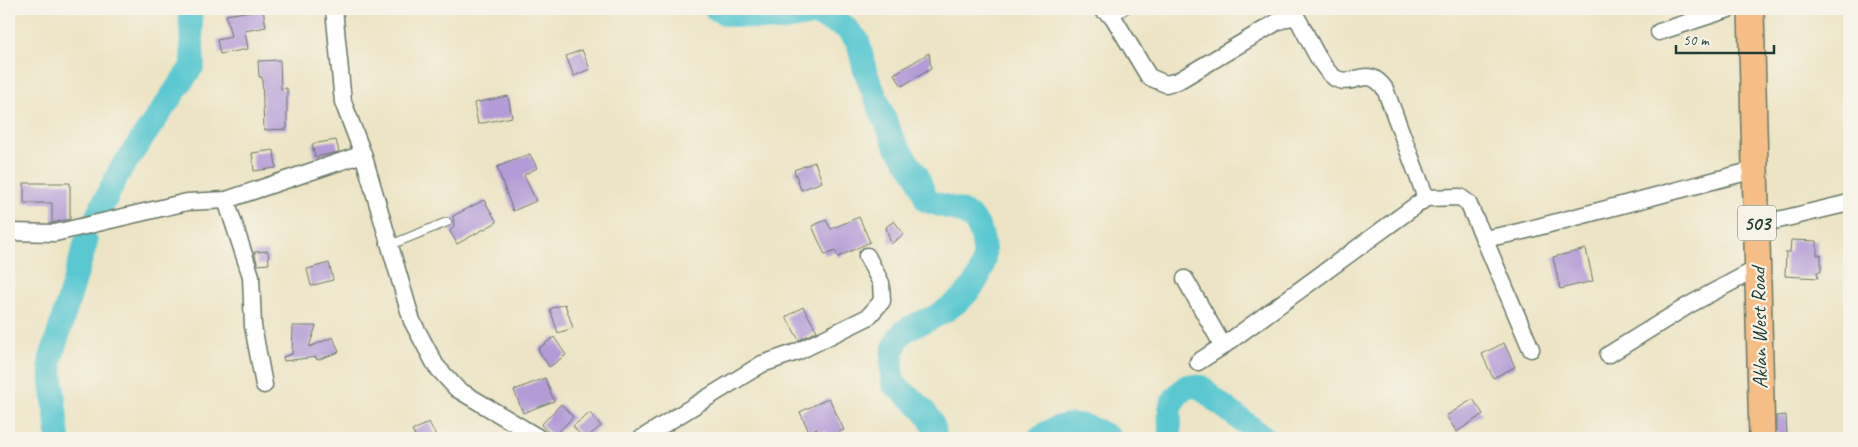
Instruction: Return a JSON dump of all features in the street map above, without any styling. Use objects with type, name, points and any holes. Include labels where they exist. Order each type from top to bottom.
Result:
[{"type":"main road","name":"Aklan West Road","points":[[1751,9],[1762,438]]},
{"type":"street","points":[[334,9],[343,102],[363,154],[412,321],[436,366],[457,389],[539,438]]},
{"type":"street","points":[[1659,32],[1729,9]]},
{"type":"street","points":[[1114,11],[1149,77],[1166,84],[1178,82],[1277,22],[1290,17],[1296,18],[1326,68],[1335,77],[1342,80],[1368,76],[1379,81],[1385,89],[1426,198]]},
{"type":"street","points":[[9,232],[56,233],[187,202],[226,200],[363,154]]},
{"type":"street","points":[[1483,236],[1488,238],[1519,232],[1754,170]]},
{"type":"street","points":[[1198,362],[1223,346],[1426,198],[1460,197],[1468,203],[1531,349]]},
{"type":"street","points":[[226,200],[251,276],[253,326],[264,385]]},
{"type":"street","points":[[1757,225],[1849,203]]},
{"type":"street","points":[[642,438],[762,364],[797,352],[868,316],[882,301],[880,283],[867,256]]},
{"type":"street","points":[[1608,354],[1689,305],[1758,268]]},
{"type":"street","points":[[1185,279],[1223,346]]},
{"type":"lane","points":[[390,245],[447,222]]},
{"type":"building","points":[[263,9],[266,27],[245,31],[248,49],[220,54],[217,40],[231,37],[226,15]]},
{"type":"building","points":[[582,50],[590,69],[574,76],[566,56]]},
{"type":"building","points":[[929,53],[931,69],[902,86],[894,74]]},
{"type":"building","points":[[280,60],[281,89],[287,88],[287,129],[264,130],[262,77],[259,77],[258,61]]},
{"type":"building","points":[[508,96],[512,117],[478,124],[474,103]]},
{"type":"building","points":[[336,140],[339,152],[315,157],[312,144]]},
{"type":"building","points":[[274,150],[276,168],[254,171],[252,153]]},
{"type":"building","points":[[530,154],[537,168],[524,175],[536,201],[513,211],[497,167]]},
{"type":"building","points":[[815,162],[822,182],[801,190],[794,170]]},
{"type":"building","points":[[24,183],[70,183],[70,219],[52,223],[52,203],[24,203]]},
{"type":"building","points":[[484,200],[497,222],[457,244],[450,231],[454,226],[453,216]]},
{"type":"building","points":[[859,217],[870,242],[838,257],[835,251],[825,255],[812,226],[826,220],[831,229]]},
{"type":"building","points":[[894,221],[904,234],[891,244],[886,227]]},
{"type":"building","points":[[1791,240],[1817,241],[1817,255],[1821,255],[1821,272],[1817,272],[1818,278],[1785,276],[1786,252],[1790,252]]},
{"type":"building","points":[[1586,249],[1593,281],[1560,289],[1553,257]]},
{"type":"building","points":[[268,251],[269,264],[258,265],[254,252]]},
{"type":"building","points":[[329,263],[333,280],[311,286],[307,269]]},
{"type":"building","points":[[565,304],[573,328],[558,333],[550,309]]},
{"type":"building","points":[[803,307],[817,331],[799,340],[786,317]]},
{"type":"building","points":[[293,326],[316,326],[309,347],[333,337],[339,352],[317,360],[316,357],[284,361],[283,357],[292,354]]},
{"type":"building","points":[[554,337],[566,355],[549,367],[538,349]]},
{"type":"building","points":[[1504,343],[1515,367],[1493,378],[1482,354]]},
{"type":"building","points":[[545,378],[554,401],[523,413],[514,390]]},
{"type":"building","points":[[829,398],[844,430],[829,436],[826,431],[819,435],[816,428],[809,432],[800,412]]},
{"type":"building","points":[[1473,399],[1483,414],[1457,432],[1446,416]]},
{"type":"building","points":[[561,404],[573,417],[554,437],[541,425]]},
{"type":"building","points":[[590,413],[601,426],[586,438],[583,438],[573,426]]},
{"type":"building","points":[[1786,415],[1787,438],[1776,438],[1776,416]]},
{"type":"building","points":[[429,422],[437,438],[416,438],[412,431]]},
{"type":"waterway","points":[[97,216],[119,172],[193,65],[190,9]]},
{"type":"waterway","points":[[716,9],[727,14],[779,20],[814,14],[844,26],[858,41],[865,71],[895,144],[917,175],[927,201],[958,210],[973,219],[978,226],[982,236],[984,260],[976,280],[963,297],[945,311],[905,330],[895,344],[892,355],[893,384],[927,414],[932,422],[935,438]]},
{"type":"waterway","points":[[58,438],[50,362],[86,242]]},
{"type":"waterway","points":[[1170,438],[1169,415],[1171,404],[1187,386],[1201,387],[1265,438]]},
{"type":"waterway","points":[[1039,438],[1057,428],[1074,425],[1091,428],[1110,438]]}]
